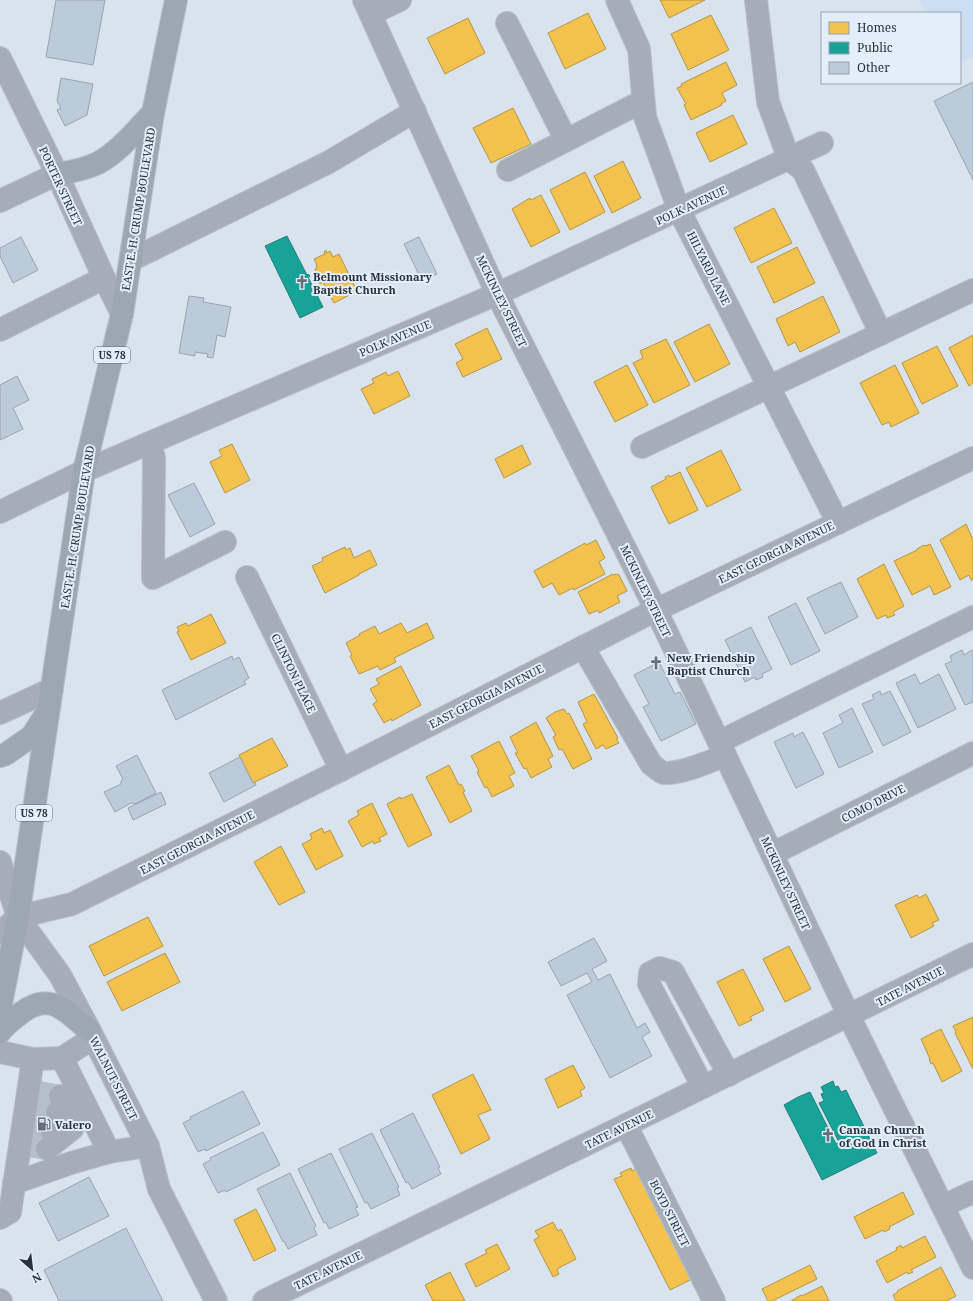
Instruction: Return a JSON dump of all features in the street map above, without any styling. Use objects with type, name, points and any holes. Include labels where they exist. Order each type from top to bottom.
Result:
[{"type":"main road","name":"EAST E. H. CRUMP BOULEVARD","points":[[0,1009],[18,917],[84,471],[122,314],[153,113],[176,0]]},
{"type":"main road","points":[[57,174],[77,170],[97,163],[114,153],[153,113]]},
{"type":"main road","points":[[0,756],[6,754],[32,736],[51,699]]},
{"type":"main road","points":[[0,1032],[5,1025],[28,1008],[39,1003],[48,1002],[59,1007],[92,1034]]},
{"type":"street","points":[[368,7],[400,0]]},
{"type":"street","name":"HILYARD LANE","points":[[617,0],[639,49],[645,117],[679,210],[838,522]]},
{"type":"street","points":[[756,0],[768,102],[789,159],[803,170],[881,334]]},
{"type":"street","name":"MCKINLEY STREET","points":[[368,7],[497,294],[656,610],[849,1016],[973,1268]]},
{"type":"street","points":[[507,23],[566,140]]},
{"type":"street","name":"PORTER STREET","points":[[0,58],[57,174],[122,314]]},
{"type":"street","points":[[508,170],[643,101]]},
{"type":"street","points":[[131,260],[329,162],[415,110]]},
{"type":"street","name":"POLK AVENUE","points":[[0,512],[84,471],[497,294],[822,143]]},
{"type":"street","points":[[0,201],[57,174]]},
{"type":"street","points":[[0,330],[104,278]]},
{"type":"street","points":[[642,447],[973,290]]},
{"type":"street","points":[[150,443],[154,458],[153,578],[225,542]]},
{"type":"street","name":"EAST GEORGIA AVENUE","points":[[0,932],[18,917],[72,904],[341,770],[656,610],[973,458]]},
{"type":"street","name":"CLINTON PLACE","points":[[247,577],[341,770]]},
{"type":"street","points":[[583,647],[651,764],[663,773],[679,772],[713,760],[722,749],[973,617]]},
{"type":"street","points":[[0,713],[51,699]]},
{"type":"street","name":"COMO DRIVE","points":[[772,854],[973,753]]},
{"type":"street","name":"WALNUT STREET","points":[[0,862],[18,917],[60,975],[92,1034],[148,1146],[159,1188],[216,1301]]},
{"type":"street","name":"TATE AVENUE","points":[[264,1301],[729,1075],[973,954]]},
{"type":"street","points":[[703,1087],[650,984],[650,973],[660,968],[673,972],[729,1075]]},
{"type":"street","points":[[0,1052],[33,1060],[62,1058],[92,1034]]},
{"type":"street","points":[[683,1049],[707,1035]]},
{"type":"street","points":[[62,1058],[109,1152]]},
{"type":"street","points":[[0,1218],[10,1212],[14,1183],[43,1130],[32,1099],[33,1060]]},
{"type":"street","points":[[43,1130],[94,1122]]},
{"type":"street","name":"BOYD STREET","points":[[626,1125],[714,1301]]},
{"type":"street","points":[[14,1183],[71,1162],[109,1152],[148,1146]]},
{"type":"street","points":[[943,1206],[973,1192]]},
{"type":"shaded area","points":[[919,0],[973,0],[973,57],[961,63],[961,12],[926,12]]},
{"type":"building: Homes","points":[[660,0],[705,0],[669,18]]},
{"type":"building: Homes","points":[[588,13],[606,49],[565,69],[548,33]]},
{"type":"building: Homes","points":[[711,15],[729,50],[688,70],[671,34]]},
{"type":"building: Homes","points":[[468,18],[485,53],[445,74],[427,38]]},
{"type":"building: Homes","points":[[726,62],[737,85],[722,93],[726,101],[721,104],[722,105],[691,120],[684,105],[686,104],[677,88],[682,86],[681,84]]},
{"type":"building: Homes","points":[[513,108],[531,144],[491,163],[473,128]]},
{"type":"building: Homes","points":[[733,115],[747,144],[710,162],[696,133]]},
{"type":"building: Homes","points":[[623,161],[641,198],[612,213],[594,176]]},
{"type":"building: Homes","points":[[585,172],[605,212],[570,230],[550,190]]},
{"type":"building: Homes","points":[[541,195],[560,232],[531,247],[512,209],[530,198],[531,200]]},
{"type":"building: Homes","points":[[774,208],[792,243],[751,263],[734,228]]},
{"type":"building: Homes","points":[[797,247],[815,283],[774,303],[757,267]]},
{"type":"building: Homes","points":[[326,250],[327,253],[330,251],[333,257],[339,254],[357,291],[334,303],[323,282],[320,284],[318,279],[320,279],[315,269],[317,268],[317,265],[314,259],[325,254],[324,252]]},
{"type":"building: Homes","points":[[823,296],[840,332],[800,352],[795,342],[788,346],[776,319]]},
{"type":"building: Homes","points":[[709,324],[730,364],[695,382],[674,342]]},
{"type":"building: Homes","points":[[487,328],[502,359],[463,377],[456,363],[463,359],[455,344]]},
{"type":"building: Homes","points":[[973,335],[973,383],[969,386],[949,348]]},
{"type":"building: Homes","points":[[666,339],[690,385],[654,403],[633,363],[643,358],[640,351]]},
{"type":"building: Homes","points":[[937,346],[958,386],[922,404],[902,363]]},
{"type":"building: Homes","points":[[627,365],[648,405],[615,422],[594,382]]},
{"type":"building: Homes","points":[[895,365],[919,413],[891,427],[889,422],[882,425],[860,383]]},
{"type":"building: Homes","points":[[398,371],[410,396],[374,414],[361,389],[374,383],[372,379],[386,372],[388,376]]},
{"type":"building: Homes","points":[[232,444],[250,480],[225,493],[210,462],[222,456],[219,450]]},
{"type":"building: Homes","points":[[522,445],[531,464],[504,478],[495,459]]},
{"type":"building: Homes","points":[[721,450],[741,490],[707,507],[686,468]]},
{"type":"building: Homes","points":[[680,472],[698,510],[669,524],[651,487],[666,479],[665,477],[669,475],[670,477]]},
{"type":"building: Homes","points":[[966,524],[973,540],[973,579],[971,580],[969,575],[960,580],[940,540]]},
{"type":"building: Homes","points":[[596,540],[605,558],[599,562],[605,574],[574,590],[573,588],[559,595],[552,583],[543,588],[534,571],[585,543],[586,545]]},
{"type":"building: Homes","points":[[930,544],[951,587],[934,595],[930,586],[912,595],[894,561],[924,545]]},
{"type":"building: Homes","points":[[345,547],[346,550],[350,548],[354,558],[370,550],[377,565],[325,593],[312,566],[323,561],[322,558]]},
{"type":"building: Homes","points":[[884,564],[904,606],[893,612],[895,615],[887,618],[886,615],[877,619],[857,579]]},
{"type":"building: Homes","points":[[613,574],[619,575],[627,591],[617,596],[620,602],[599,613],[598,610],[589,614],[578,592]]},
{"type":"building: Homes","points":[[211,614],[226,643],[191,660],[177,632],[179,631],[177,627],[186,623],[188,626]]},
{"type":"building: Homes","points":[[401,623],[407,633],[427,623],[434,638],[394,658],[396,662],[380,670],[378,666],[359,674],[350,656],[352,655],[346,643],[375,626],[379,634]]},
{"type":"building: Homes","points":[[401,666],[421,705],[392,721],[391,719],[384,723],[373,704],[377,701],[370,689],[379,684],[376,679]]},
{"type":"building: Homes","points":[[594,694],[618,738],[616,739],[619,743],[606,749],[603,745],[596,749],[583,724],[587,722],[578,702]]},
{"type":"building: Homes","points":[[564,709],[567,714],[569,713],[592,759],[573,769],[562,749],[559,750],[553,737],[556,735],[546,718],[555,712]]},
{"type":"building: Homes","points":[[536,722],[553,756],[548,759],[552,767],[531,778],[515,753],[518,753],[510,737]]},
{"type":"building: Homes","points":[[272,738],[288,766],[253,783],[239,755]]},
{"type":"building: Homes","points":[[499,741],[515,773],[509,776],[514,786],[492,797],[487,787],[485,788],[477,772],[479,771],[471,756]]},
{"type":"building: Homes","points":[[449,765],[459,785],[461,784],[465,791],[463,792],[472,811],[450,823],[426,777]]},
{"type":"building: Homes","points":[[412,794],[432,835],[408,847],[387,804],[400,797],[401,799]]},
{"type":"building: Homes","points":[[372,803],[387,834],[379,838],[381,841],[374,844],[373,841],[362,847],[348,821],[359,815],[357,811]]},
{"type":"building: Homes","points":[[322,828],[324,833],[330,830],[343,856],[316,870],[302,844],[312,839],[310,834]]},
{"type":"building: Homes","points":[[281,846],[305,892],[279,905],[254,862]]},
{"type":"building: Homes","points":[[926,894],[939,920],[932,923],[934,926],[911,938],[895,905],[917,895],[919,898]]},
{"type":"building: Homes","points":[[148,917],[163,946],[104,976],[89,946]]},
{"type":"building: Homes","points":[[789,946],[811,989],[785,1002],[763,959]]},
{"type":"building: Homes","points":[[165,953],[180,982],[122,1011],[107,982]]},
{"type":"building: Homes","points":[[743,969],[764,1010],[750,1017],[752,1020],[739,1026],[717,982]]},
{"type":"building: Homes","points":[[973,1017],[973,1069],[953,1026]]},
{"type":"building: Homes","points":[[941,1029],[962,1071],[942,1082],[933,1063],[931,1064],[921,1039]]},
{"type":"building: Homes","points":[[573,1065],[585,1088],[580,1091],[582,1096],[558,1108],[545,1079]]},
{"type":"building: Homes","points":[[473,1074],[491,1110],[478,1115],[490,1139],[461,1154],[432,1095]]},
{"type":"building: Homes","points":[[639,1167],[692,1279],[670,1290],[614,1179],[622,1176],[620,1173],[631,1168],[632,1171]]},
{"type":"building: Homes","points":[[903,1192],[914,1214],[889,1227],[890,1229],[884,1232],[883,1230],[865,1239],[854,1217]]},
{"type":"building: Homes","points":[[256,1209],[276,1250],[254,1261],[234,1220]]},
{"type":"building: Homes","points":[[553,1222],[558,1231],[561,1229],[576,1259],[557,1269],[559,1274],[553,1277],[534,1240],[539,1237],[535,1231]]},
{"type":"building: Homes","points":[[925,1236],[936,1257],[911,1270],[913,1272],[908,1274],[907,1272],[887,1283],[876,1261],[897,1250],[896,1248],[901,1245],[902,1248]]},
{"type":"building: Homes","points":[[497,1244],[510,1269],[476,1287],[465,1264],[487,1253],[485,1250]]},
{"type":"building: Homes","points":[[810,1265],[817,1279],[772,1301],[768,1301],[762,1289]]},
{"type":"building: Homes","points":[[941,1267],[956,1296],[946,1301],[896,1301],[893,1295],[898,1292],[897,1291]]},
{"type":"building: Homes","points":[[450,1272],[465,1301],[433,1301],[425,1285]]},
{"type":"building: Homes","points":[[822,1286],[829,1301],[791,1301],[801,1295],[802,1296]]},
{"type":"building: Public","points":[[287,236],[307,275],[308,274],[310,276],[308,277],[323,307],[300,318],[265,246]]},
{"type":"building: Public","points":[[833,1081],[835,1087],[838,1086],[841,1092],[846,1090],[877,1153],[822,1180],[784,1105],[810,1092],[836,1144],[839,1142],[819,1103],[824,1101],[821,1094],[824,1093],[821,1087]]},
{"type":"building: Other","points":[[56,0],[105,0],[93,65],[46,57]]},
{"type":"building: Other","points":[[61,78],[93,84],[87,115],[65,126],[57,110],[61,108],[57,101]]},
{"type":"building: Other","points":[[973,82],[973,180],[934,101]]},
{"type":"building: Other","points":[[21,237],[38,270],[13,283],[0,256],[0,248]]},
{"type":"building: Other","points":[[419,237],[437,274],[422,281],[404,244]]},
{"type":"building: Other","points":[[189,296],[204,298],[203,302],[231,307],[225,337],[217,335],[213,358],[207,357],[208,354],[195,352],[195,356],[179,353]]},
{"type":"building: Other","points":[[17,376],[29,400],[13,408],[23,429],[0,440],[0,385]]},
{"type":"building: Other","points":[[194,483],[215,524],[190,537],[168,495]]},
{"type":"building: Other","points":[[841,582],[858,617],[825,634],[807,598]]},
{"type":"building: Other","points":[[796,603],[820,651],[791,665],[768,617]]},
{"type":"building: Other","points":[[751,627],[772,669],[762,674],[763,677],[756,680],[755,677],[745,682],[725,640]]},
{"type":"building: Other","points":[[962,650],[964,655],[972,650],[973,652],[973,702],[965,705],[945,664],[952,661],[950,656]]},
{"type":"building: Other","points":[[232,656],[233,660],[239,657],[249,678],[244,681],[246,684],[176,720],[162,690]]},
{"type":"building: Other","points":[[659,662],[675,694],[680,692],[696,724],[661,741],[643,707],[649,704],[634,675]]},
{"type":"building: Other","points":[[915,674],[920,684],[939,674],[956,709],[918,728],[896,683]]},
{"type":"building: Other","points":[[880,691],[881,695],[890,691],[911,732],[883,746],[862,704],[874,699],[872,695]]},
{"type":"building: Other","points":[[852,708],[873,752],[839,768],[823,733],[843,723],[839,715]]},
{"type":"building: Other","points":[[803,732],[824,774],[796,788],[774,742],[793,733],[794,737]]},
{"type":"building: Other","points":[[137,755],[156,793],[135,804],[131,803],[115,812],[104,792],[121,784],[123,779],[116,766]]},
{"type":"building: Other","points":[[240,757],[253,783],[255,782],[256,785],[224,802],[209,773]]},
{"type":"building: Other","points":[[161,792],[166,804],[133,820],[128,808]]},
{"type":"building: Other","points":[[594,938],[607,961],[592,969],[598,980],[610,974],[637,1028],[645,1023],[650,1032],[642,1037],[652,1056],[610,1078],[567,995],[592,982],[587,973],[561,986],[548,962]]},
{"type":"building: Other","points":[[243,1091],[260,1124],[206,1151],[205,1149],[198,1152],[183,1123],[191,1119],[190,1117]]},
{"type":"building: Other","points":[[413,1113],[440,1167],[438,1168],[441,1174],[412,1189],[408,1182],[406,1183],[380,1130]]},
{"type":"building: Other","points":[[263,1132],[280,1165],[226,1192],[225,1190],[218,1193],[203,1164],[211,1160],[210,1158]]},
{"type":"building: Other","points":[[372,1133],[399,1187],[397,1188],[400,1195],[371,1209],[367,1202],[365,1203],[339,1149]]},
{"type":"building: Other","points":[[331,1153],[358,1207],[355,1208],[359,1215],[329,1229],[326,1222],[324,1223],[298,1169]]},
{"type":"building: Other","points":[[290,1173],[316,1226],[314,1228],[317,1235],[288,1249],[284,1241],[283,1242],[257,1189]]},
{"type":"building: Other","points":[[89,1177],[109,1216],[58,1241],[39,1203]]},
{"type":"building: Other","points":[[126,1228],[163,1301],[59,1301],[44,1270]]},
{"type":"tunnel","points":[[38,1092],[60,1096]]},
{"type":"tunnel","points":[[35,1108],[57,1113]]},
{"type":"tunnel","points":[[31,1129],[52,1133]]},
{"type":"tunnel","points":[[28,1146],[47,1149]]},
{"type":"place","name":"Belmount Missionary Baptist Church","points":[[302,282]]},
{"type":"place","name":"New Friendship Baptist Church","points":[[656,663]]},
{"type":"place","name":"Valero","points":[[44,1124]]},
{"type":"place","name":"Canaan Church of God in Christ","points":[[828,1135]]}]
